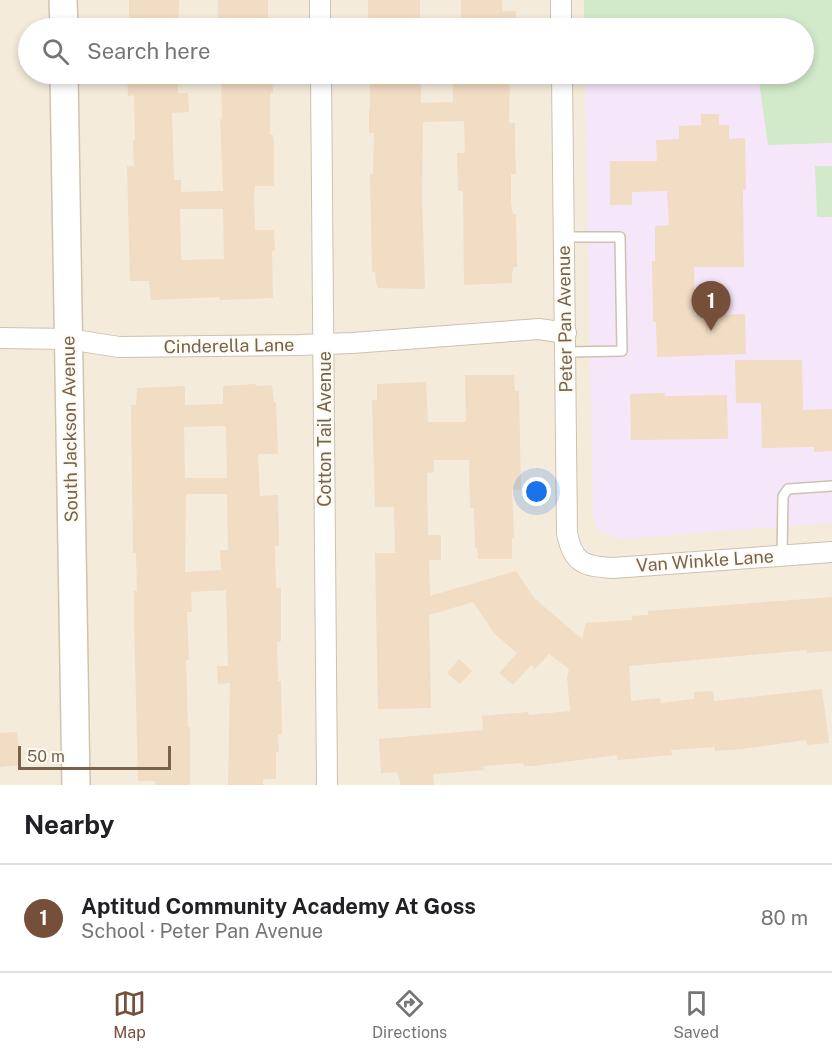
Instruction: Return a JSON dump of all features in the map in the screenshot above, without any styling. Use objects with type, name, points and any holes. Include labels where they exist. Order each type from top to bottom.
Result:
[{"type":"main road","points":[[63,0],[64,18]]},
{"type":"main road","name":"South Jackson Avenue","points":[[64,84],[76,785]]},
{"type":"street","points":[[320,0],[320,18]]},
{"type":"street","points":[[561,0],[561,18]]},
{"type":"street","name":"Cotton Tail Avenue","points":[[321,84],[327,785]]},
{"type":"street","name":"Peter Pan Avenue","points":[[562,84],[567,533],[570,549],[579,561]]},
{"type":"street","name":"Cinderella Lane","points":[[0,338],[68,339],[119,347],[324,344],[539,329],[566,342]]},
{"type":"street","name":"Van Winkle Lane","points":[[579,561],[593,566],[613,568],[832,552]]},
{"type":"lane","points":[[565,237],[620,237],[622,351],[566,342]]},
{"type":"lane","points":[[782,555],[783,496],[788,489],[832,486]]},
{"type":"shaded area","points":[[0,0],[832,0],[832,785],[0,785]]},
{"type":"shaded area","points":[[585,84],[760,84],[768,145],[832,143],[832,523],[618,539],[597,527],[593,518]]},
{"type":"green space","points":[[584,0],[832,0],[832,143],[768,145],[759,84],[814,84],[814,18],[584,18]]},
{"type":"green space","points":[[815,166],[832,166],[832,217],[817,217]]},
{"type":"building","points":[[129,0],[179,0],[178,18],[129,18]]},
{"type":"building","points":[[218,0],[268,0],[268,18],[218,18]]},
{"type":"building","points":[[368,0],[420,0],[420,18],[368,18]]},
{"type":"building","points":[[461,0],[502,0],[502,11],[516,11],[516,18],[461,18]]},
{"type":"building","points":[[127,84],[178,84],[178,93],[188,93],[189,112],[172,113],[174,180],[181,180],[181,192],[223,191],[220,119],[222,119],[221,84],[273,84],[273,93],[270,93],[270,135],[273,135],[274,143],[274,186],[255,186],[254,196],[255,230],[274,230],[273,298],[220,300],[219,297],[151,300],[149,281],[130,281],[127,166],[134,166],[133,140],[135,140],[134,95],[128,96]],"holes":[[[180,209],[223,209],[224,259],[181,260]]]},
{"type":"building","points":[[370,84],[421,84],[421,103],[453,102],[453,84],[510,84],[509,123],[515,123],[516,174],[511,174],[511,204],[513,214],[516,214],[517,267],[513,267],[512,283],[464,285],[463,191],[458,191],[457,153],[465,153],[464,121],[423,122],[422,199],[425,289],[378,288],[375,272],[372,272],[370,174],[373,174],[374,133],[369,133]]},
{"type":"building","points":[[701,114],[719,114],[719,125],[729,125],[729,139],[745,138],[744,267],[694,267],[695,315],[745,314],[746,354],[657,357],[656,322],[653,322],[652,261],[655,261],[655,226],[669,225],[667,191],[632,192],[632,205],[610,205],[610,161],[657,161],[656,140],[679,139],[679,126],[701,125]]},
{"type":"building","points":[[735,360],[802,360],[803,410],[832,409],[832,451],[814,452],[814,447],[762,448],[761,403],[736,403]]},
{"type":"building","points":[[465,375],[514,375],[515,391],[519,391],[521,490],[512,490],[514,538],[512,538],[512,559],[478,559],[477,548],[475,548],[474,508],[470,508],[469,460],[434,460],[434,472],[427,473],[428,535],[441,535],[441,560],[429,560],[430,596],[516,571],[534,598],[582,639],[586,623],[632,620],[632,616],[648,615],[648,611],[832,597],[832,651],[807,653],[807,650],[629,666],[631,701],[660,698],[661,703],[694,699],[694,692],[713,691],[714,701],[822,689],[829,743],[807,745],[806,740],[715,751],[715,747],[671,750],[672,755],[618,760],[617,755],[534,766],[524,766],[523,763],[483,766],[484,770],[433,774],[434,785],[401,785],[397,772],[381,773],[379,739],[483,730],[482,716],[570,711],[567,677],[569,669],[549,654],[535,669],[531,665],[513,685],[499,673],[517,653],[494,633],[473,602],[429,615],[431,708],[378,709],[375,553],[395,553],[394,507],[375,507],[372,400],[377,400],[377,384],[426,382],[428,422],[466,422]]},
{"type":"building","points":[[272,385],[274,402],[276,402],[278,454],[258,454],[260,496],[278,495],[279,546],[275,546],[276,588],[281,588],[281,641],[277,642],[278,681],[281,681],[282,734],[278,735],[276,779],[263,779],[263,785],[228,785],[230,683],[218,684],[217,666],[228,666],[226,590],[191,592],[192,612],[187,612],[189,660],[186,660],[188,727],[190,727],[190,785],[155,785],[155,781],[138,781],[134,620],[134,591],[137,591],[136,553],[133,553],[131,405],[136,405],[137,388],[185,386],[185,405],[223,404],[223,386]],"holes":[[[184,427],[226,427],[227,478],[185,478]],[[186,494],[227,494],[228,550],[220,550],[221,570],[185,572]]]},
{"type":"building","points":[[665,393],[665,396],[727,395],[728,439],[631,440],[630,394]]},
{"type":"building","points":[[459,659],[472,671],[460,684],[447,673]]},
{"type":"building","points":[[17,732],[20,765],[0,767],[0,733]]},
{"type":"place","name":"Aptitud Community Academy At Goss","points":[[711,331]]}]
